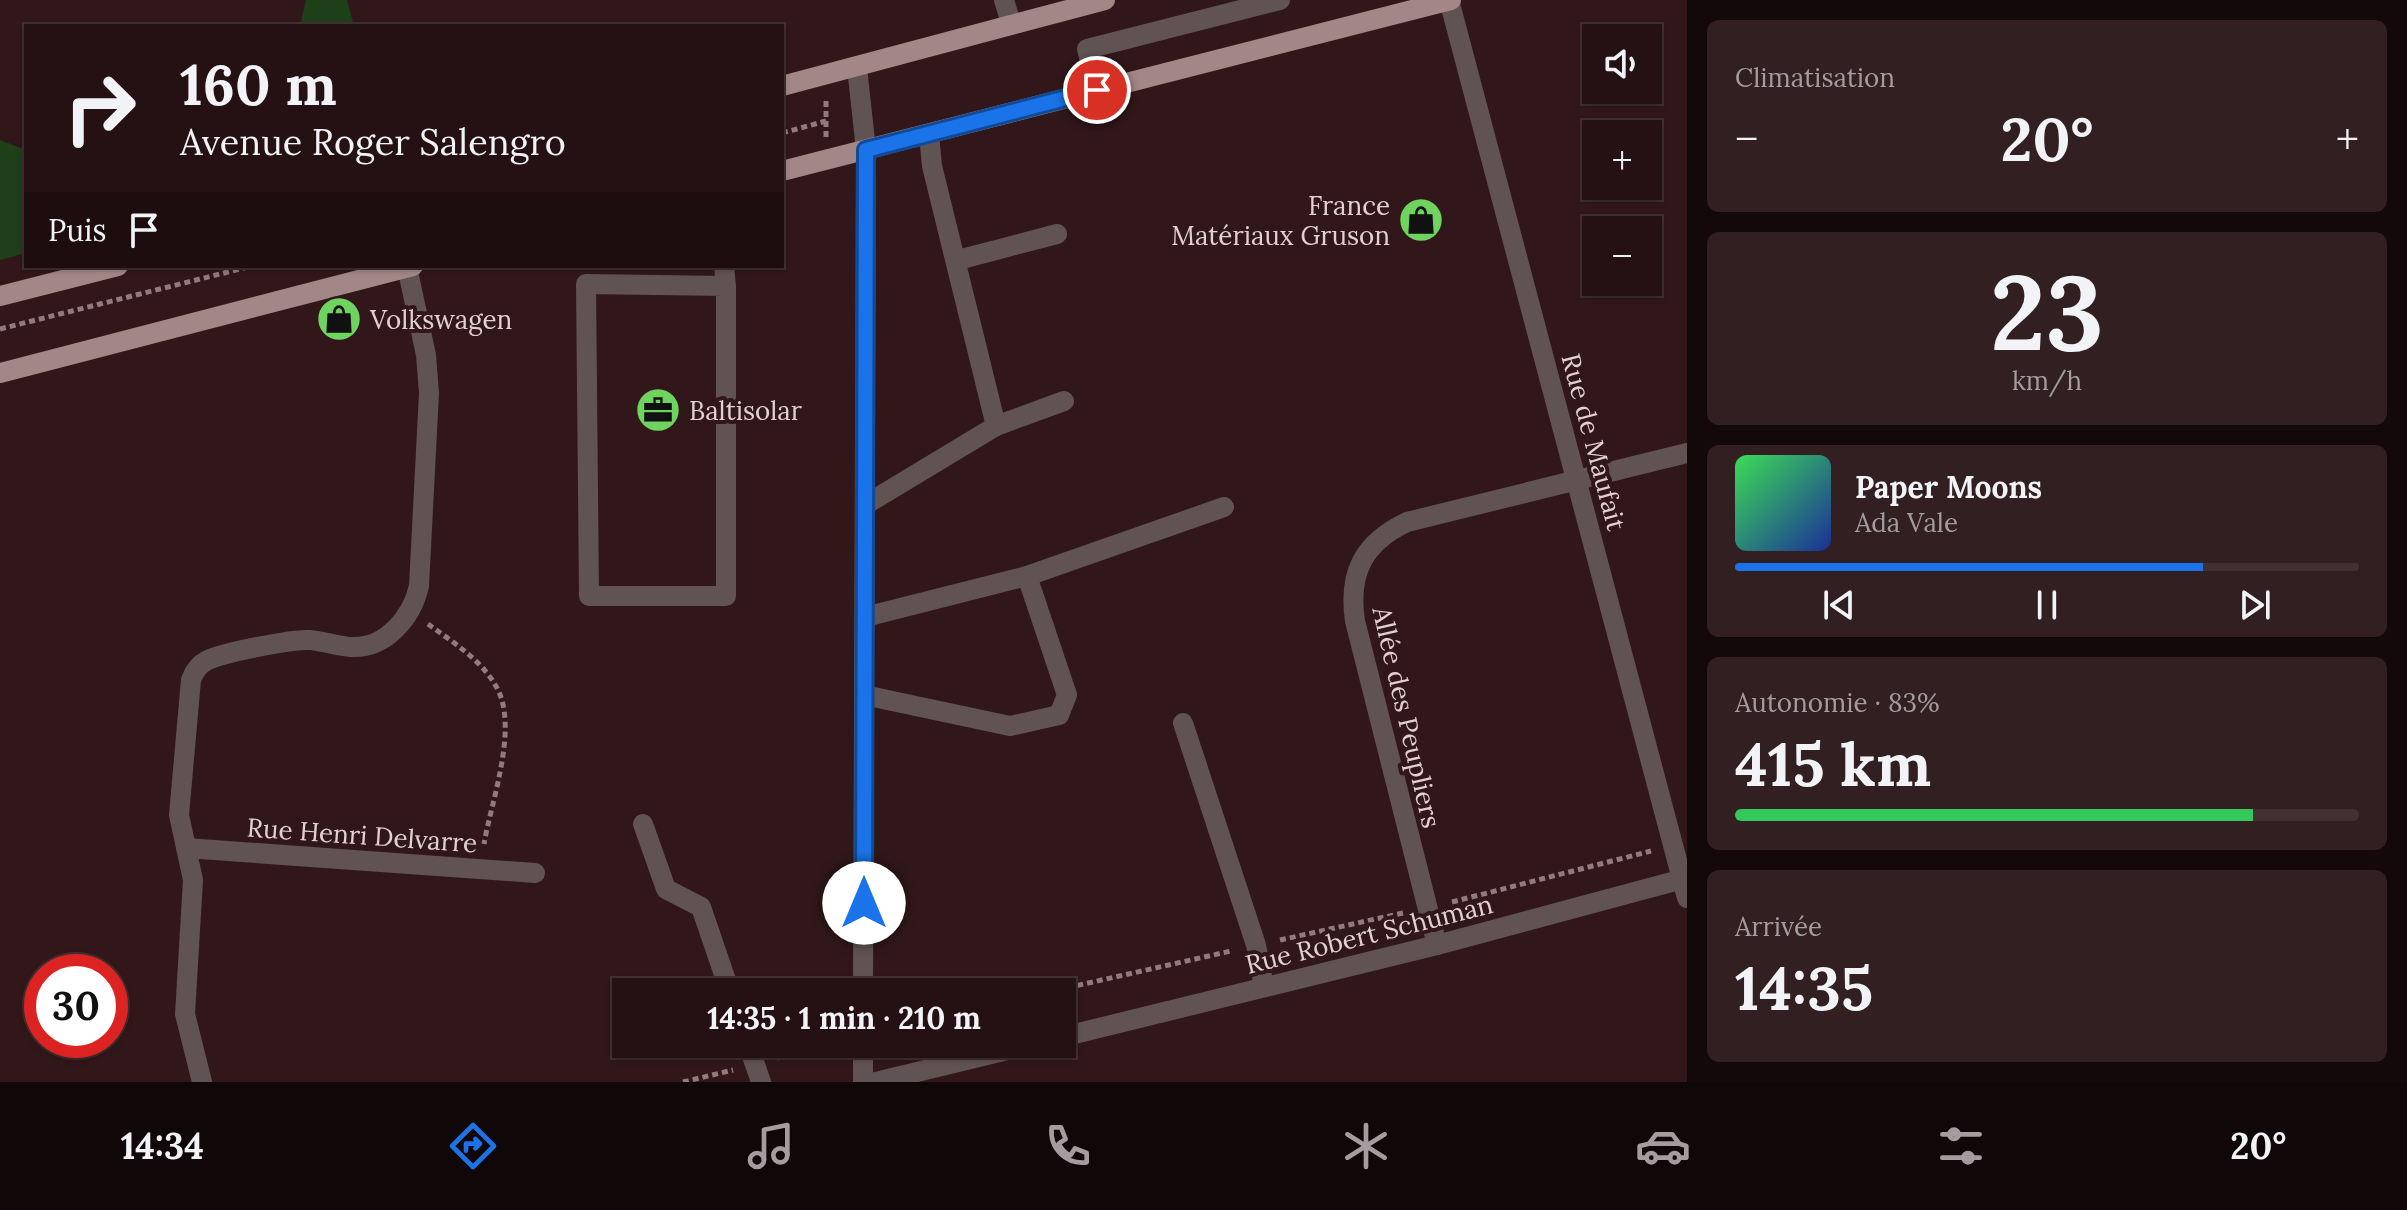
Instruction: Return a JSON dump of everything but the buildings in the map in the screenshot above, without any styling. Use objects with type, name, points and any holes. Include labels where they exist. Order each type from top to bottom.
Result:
[{"type":"main road","points":[[784,85],[1105,0]]},
{"type":"main road","points":[[784,171],[1450,0]]},
{"type":"main road","points":[[0,296],[110,268]]},
{"type":"main road","points":[[0,373],[406,268]]},
{"type":"street","points":[[1004,0],[1011,23]]},
{"type":"street","points":[[1097,90],[1087,49],[1280,0]]},
{"type":"street","name":"Rue de Maufait","points":[[1450,0],[1685,885]]},
{"type":"street","points":[[857,67],[866,150],[863,978]]},
{"type":"street","points":[[929,134],[932,166],[958,260],[996,426]]},
{"type":"street","points":[[958,260],[1057,234]]},
{"type":"street","points":[[202,1082],[185,1014],[193,880],[179,808],[189,689],[198,667],[213,658],[296,641],[355,647],[372,644],[390,634],[410,611],[419,586],[429,393],[426,355],[410,268]]},
{"type":"street","points":[[725,276],[726,596],[589,596],[586,284],[725,276]]},
{"type":"street","points":[[865,505],[996,426],[1064,401]]},
{"type":"street","name":"Allée des Peupliers","points":[[1437,945],[1355,621],[1352,589],[1356,574],[1371,547],[1391,530],[1407,522],[1687,453]]},
{"type":"street","points":[[865,617],[1027,576],[1224,507]]},
{"type":"street","points":[[864,695],[1010,726],[1059,715],[1067,695],[1027,576]]},
{"type":"street","points":[[1183,723],[1256,945],[1264,987]]},
{"type":"street","points":[[643,824],[666,889],[701,907],[725,978]]},
{"type":"street","name":"Rue Henri Delvarre","points":[[186,848],[535,873]]},
{"type":"street","name":"Rue Robert Schuman","points":[[1076,1034],[1685,885]]},
{"type":"street","points":[[753,1058],[761,1082]]},
{"type":"street","points":[[863,1058],[863,1082]]},
{"type":"street","points":[[876,1082],[975,1058]]},
{"type":"path","points":[[824,161],[825,74]]},
{"type":"path","points":[[784,132],[826,121]]},
{"type":"path","points":[[0,329],[244,268]]},
{"type":"path","points":[[410,611],[467,653],[499,693],[503,712],[501,767],[479,869]]},
{"type":"path","points":[[1076,986],[1427,908],[1673,846]]},
{"type":"green space","points":[[306,0],[347,0],[353,24],[300,24]]},
{"type":"green space","points":[[0,140],[24,149],[24,254],[0,260]]},
{"type":"place","name":"France Matériaux Gruson","points":[[1421,220]]},
{"type":"place","name":"Volkswagen","points":[[339,319]]},
{"type":"place","name":"Baltisolar","points":[[658,410]]},
{"type":"route","points":[[864,903],[866,150],[1097,90]]}]
